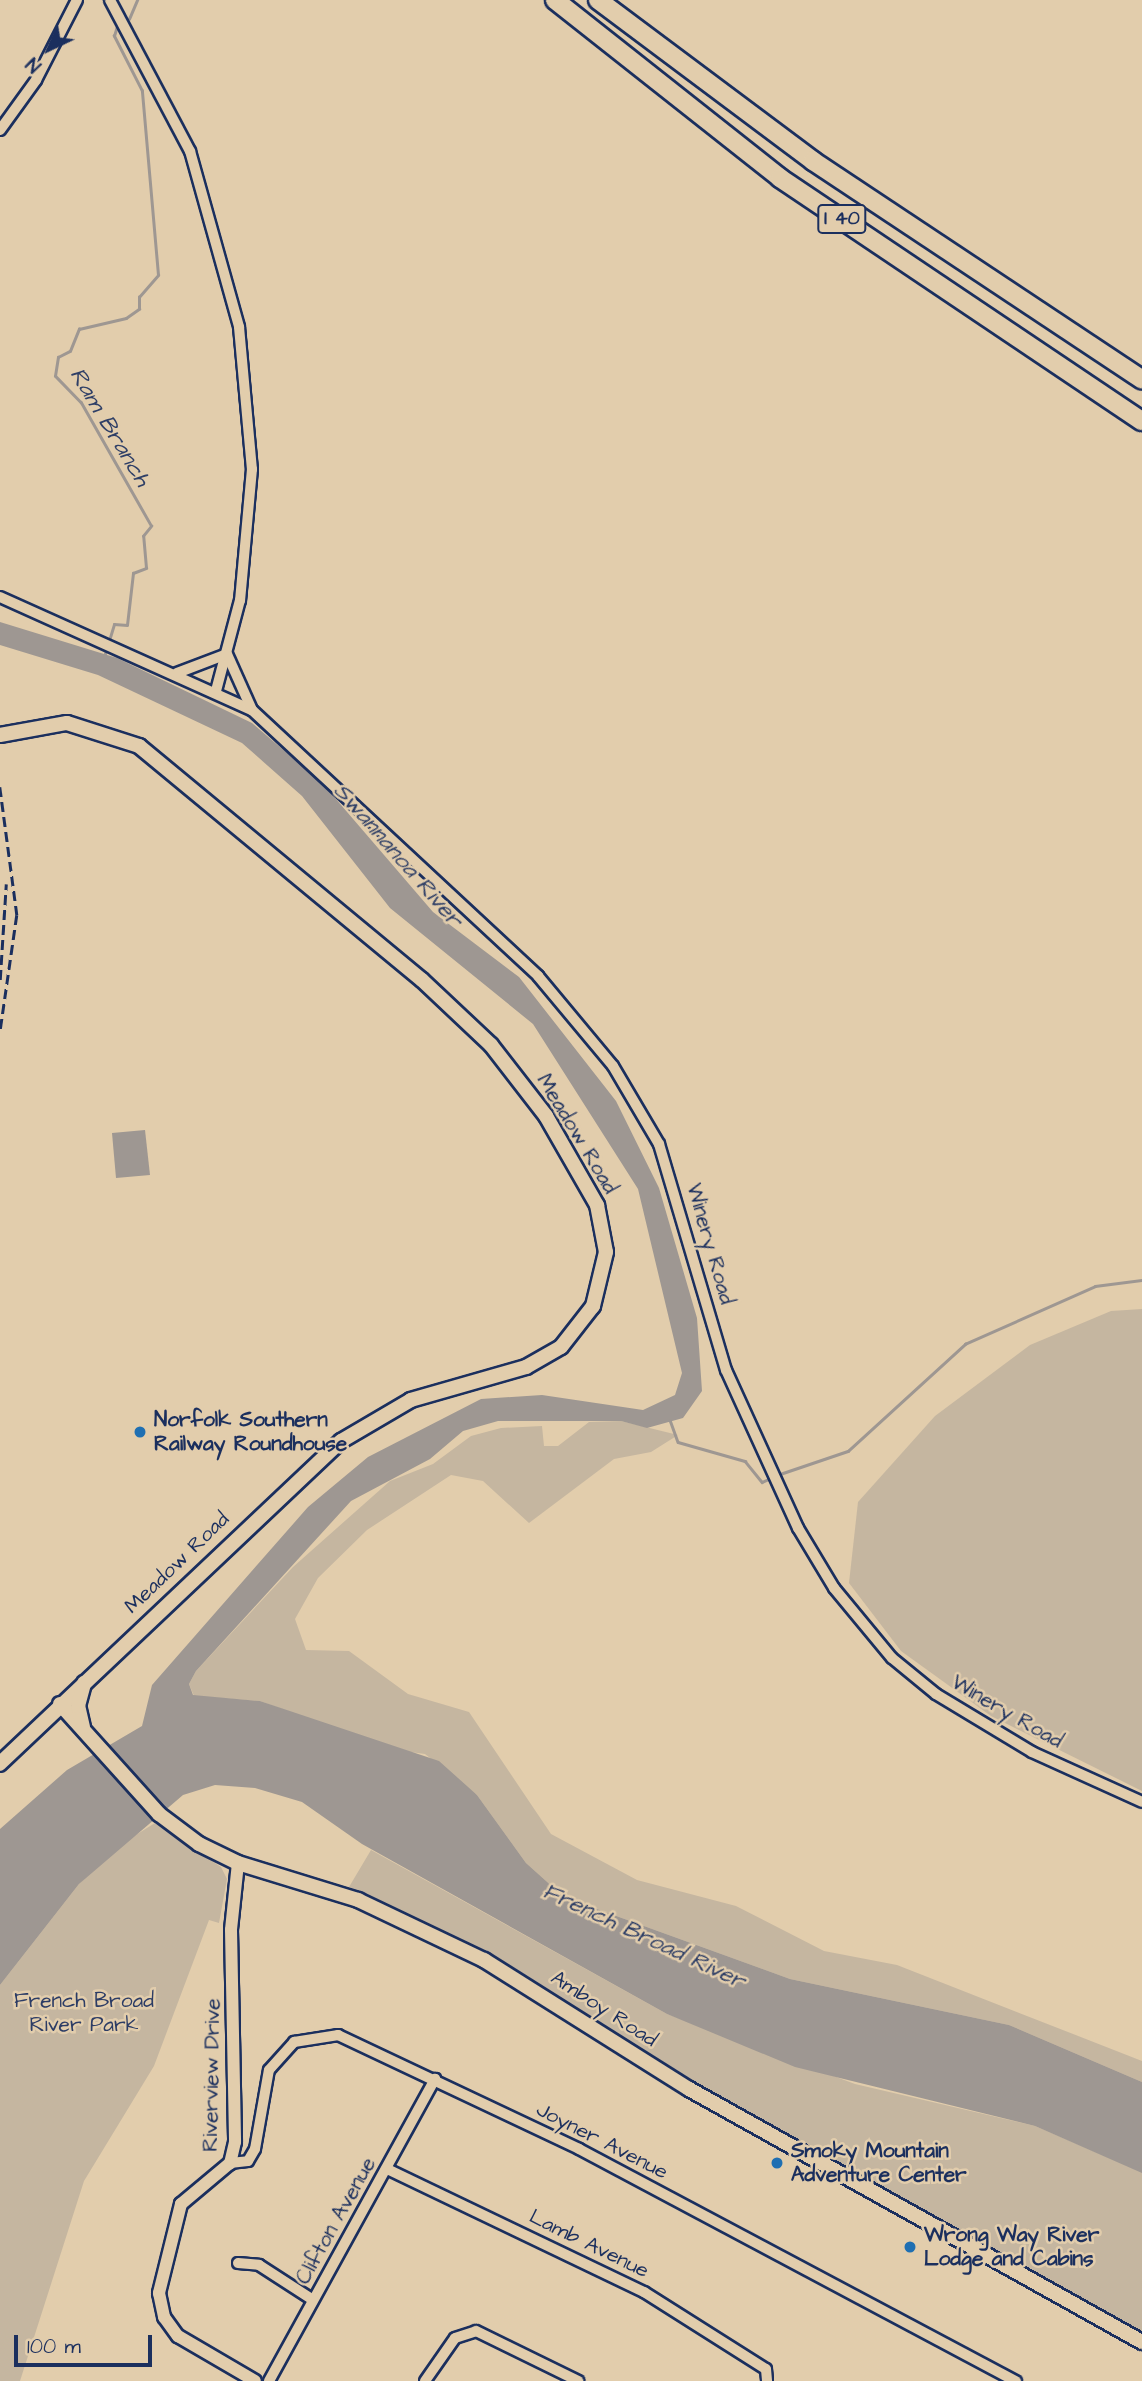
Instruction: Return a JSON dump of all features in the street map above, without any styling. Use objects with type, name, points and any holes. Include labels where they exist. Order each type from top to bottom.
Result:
[{"type":"highway","name":"I 40","points":[[555,0],[780,178],[1142,421]]},
{"type":"highway","name":"I 40","points":[[598,0],[813,161],[1142,380]]},
{"type":"main road","name":"Meadow Road","points":[[0,735],[30,726],[87,726],[139,746],[461,1015],[546,1116],[590,1191],[606,1243],[598,1296],[561,1347],[526,1367],[411,1400],[341,1441],[88,1677],[0,1764]]},
{"type":"main road","points":[[83,1729],[78,1700],[88,1677]]},
{"type":"main road","name":"Amboy Road","points":[[60,1704],[159,1814],[209,1850],[238,1863],[358,1900],[484,1960],[710,2101],[1142,2342]]},
{"type":"street","points":[[0,130],[60,39],[76,4],[86,0]]},
{"type":"street","points":[[110,1],[190,150],[239,327],[252,470],[240,600],[216,691]]},
{"type":"street","name":"Winery Road","points":[[0,597],[100,644],[120,649],[177,673],[253,710],[458,896],[613,1066],[659,1144],[726,1370],[771,1458],[781,1488],[834,1588],[892,1658],[990,1728],[1142,1802]]},
{"type":"street","points":[[177,673],[227,654]]},
{"type":"street","points":[[227,654],[253,710]]},
{"type":"street","name":"Riverview Drive","points":[[238,1863],[231,1930],[235,2142],[230,2163],[181,2204],[159,2292],[164,2317],[178,2336],[255,2381]]},
{"type":"street","name":"Joyner Avenue","points":[[230,2163],[248,2161],[255,2150],[269,2070],[294,2042],[338,2035],[435,2079],[1016,2381]]},
{"type":"street","name":"Clifton Avenue","points":[[269,2381],[435,2079]]},
{"type":"street","name":"Lamb Avenue","points":[[387,2169],[644,2292],[766,2369],[767,2381]]},
{"type":"street","points":[[238,2263],[259,2265],[313,2300]]},
{"type":"street","points":[[425,2381],[455,2338],[476,2331],[578,2381]]},
{"type":"green space","points":[[1142,1309],[1142,1791],[991,1716],[901,1651],[849,1583],[858,1502],[935,1416],[1030,1345],[1111,1311]]},
{"type":"green space","points":[[621,1421],[678,1435],[651,1452],[614,1459],[529,1523],[483,1481],[451,1475],[367,1530],[318,1578],[295,1619],[306,1650],[349,1651],[408,1694],[469,1712],[551,1834],[637,1880],[736,1906],[824,1951],[897,1965],[1142,2061],[1142,2082],[1009,2025],[790,1979],[597,1909],[555,1889],[526,1863],[477,1795],[425,1754],[396,1750],[260,1701],[194,1696],[189,1684],[196,1671],[293,1567],[390,1481],[433,1464],[471,1436],[501,1428],[542,1426],[544,1446],[558,1446],[589,1422]]},
{"type":"green space","name":"French Broad River Park","points":[[155,1823],[221,1867],[227,1879],[219,1923],[209,1920],[154,2066],[84,2181],[20,2381],[0,2381],[0,1985],[79,1884],[118,1846]]},
{"type":"green space","points":[[371,1850],[667,2014],[855,2084],[1035,2126],[1142,2172],[1142,2332],[690,2079],[507,1964],[349,1887]]},
{"type":"water","name":"French Broad River","points":[[0,622],[117,658],[252,723],[323,784],[433,912],[519,977],[616,1101],[659,1188],[697,1318],[702,1391],[683,1418],[647,1428],[621,1421],[498,1421],[463,1431],[430,1459],[351,1501],[196,1671],[189,1684],[193,1695],[260,1701],[439,1761],[477,1795],[526,1863],[555,1889],[597,1909],[790,1979],[1009,2025],[1142,2082],[1142,2173],[1035,2126],[795,2067],[667,2014],[362,1844],[302,1802],[255,1788],[215,1785],[183,1795],[79,1884],[0,1985],[0,1829],[67,1770],[142,1726],[152,1685],[308,1507],[368,1457],[481,1399],[542,1395],[643,1410],[675,1395],[682,1373],[638,1189],[533,1024],[390,908],[302,796],[242,743],[98,675],[0,645]]},
{"type":"water","points":[[145,1130],[150,1175],[116,1178],[112,1133]]},
{"type":"waterway","name":"Ram Branch","points":[[129,19],[137,0]]},
{"type":"waterway","name":"Ram Branch","points":[[104,657],[114,624],[127,625],[133,573],[146,568],[143,536],[151,526],[81,403],[55,376],[58,357],[70,351],[79,329],[126,318],[139,309],[139,297],[158,275],[142,91],[114,36],[117,26]]},
{"type":"waterway","points":[[777,1475],[848,1451],[965,1344],[1095,1286],[1142,1280]]},
{"type":"waterway","points":[[670,1420],[678,1442],[745,1461],[762,1482],[771,1478]]},
{"type":"railway","points":[[0,787],[17,915],[0,1033]]},
{"type":"railway","points":[[0,980],[6,884]]},
{"type":"place","name":"Norfolk Southern Railway Roundhouse","points":[[140,1432]]},
{"type":"place","name":"Smoky Mountain Adventure Center","points":[[777,2163]]},
{"type":"place","name":"Wrong Way River Lodge and Cabins","points":[[910,2247]]},
{"type":"water label","name":"Swannanoa River","points":[[398,855]]}]
